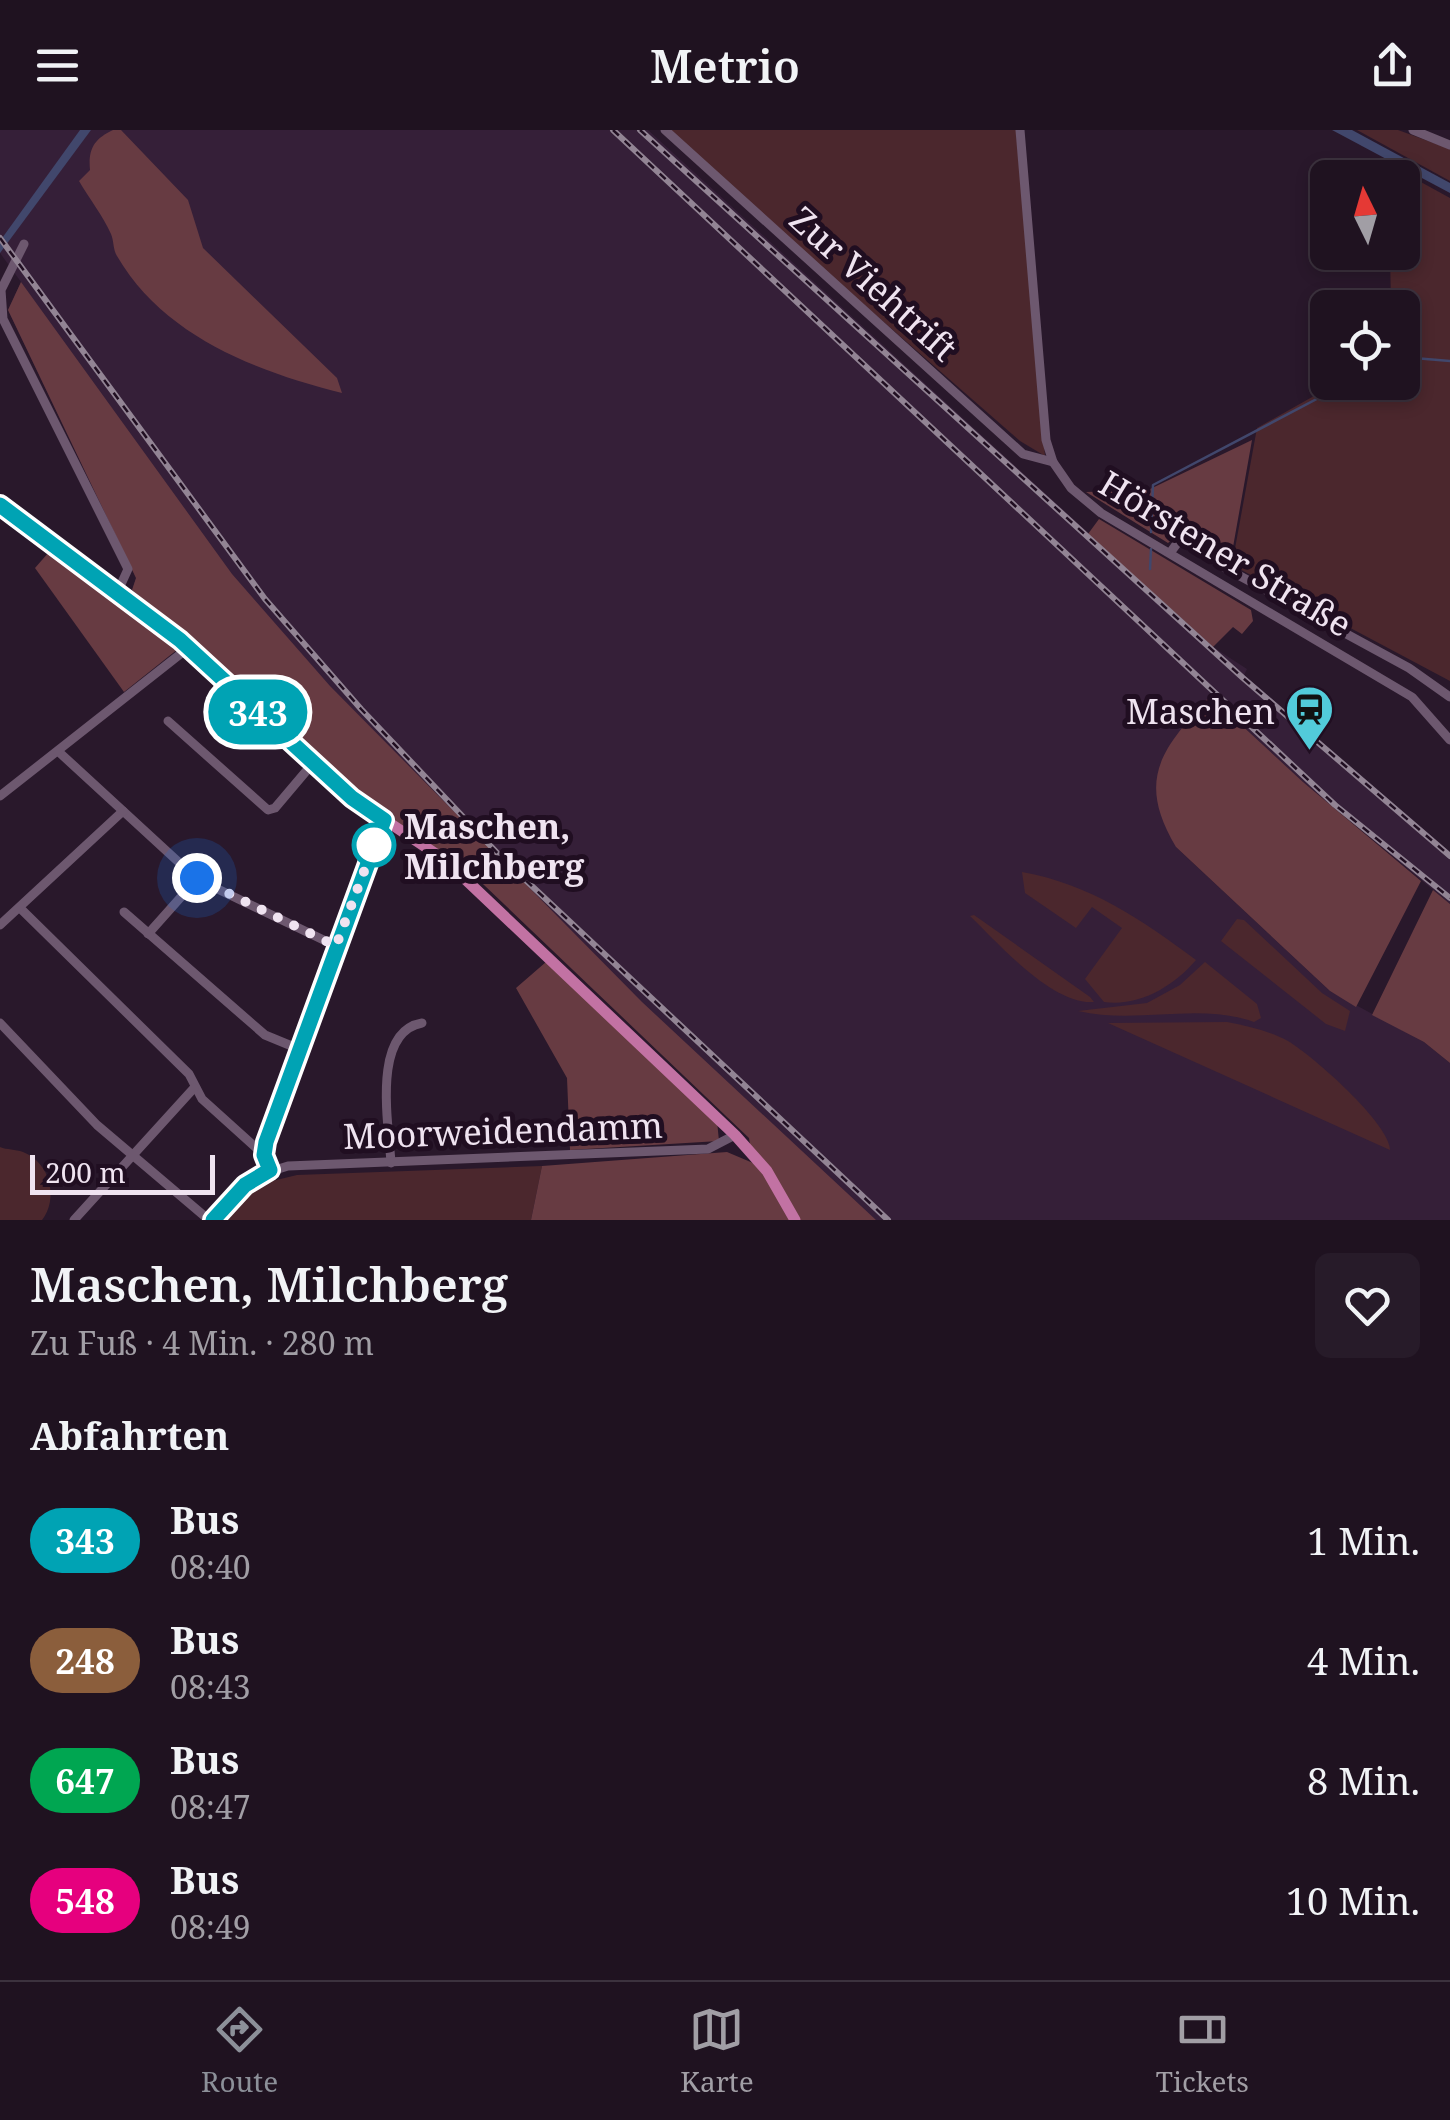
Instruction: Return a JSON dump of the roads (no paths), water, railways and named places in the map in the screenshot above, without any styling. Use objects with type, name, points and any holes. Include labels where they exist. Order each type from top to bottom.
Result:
[{"type":"main road","points":[[0,505],[188,648],[384,820],[445,860],[735,1135],[767,1171],[794,1220]]},
{"type":"street","name":"Zur Viehtrift","points":[[666,130],[1023,454],[1053,462]]},
{"type":"street","name":"Hörstener Straße","points":[[1020,130],[1046,440],[1053,462],[1084,502],[1412,697],[1450,740]]},
{"type":"street","points":[[1413,130],[1450,145]]},
{"type":"street","points":[[24,244],[0,290],[2,319],[128,569],[118,591]]},
{"type":"street","points":[[1170,553],[1181,538],[1196,538],[1218,564],[1409,668],[1450,698]]},
{"type":"street","points":[[0,796],[60,753],[188,648]]},
{"type":"street","points":[[168,721],[268,810],[275,808],[314,762]]},
{"type":"street","points":[[60,753],[197,878],[336,946]]},
{"type":"street","points":[[0,925],[123,812]]},
{"type":"street","points":[[264,1155],[384,820]]},
{"type":"street","points":[[148,934],[197,878]]},
{"type":"street","points":[[0,1023],[132,1158],[211,1220],[245,1185],[270,1170],[264,1155],[194,1088],[188,1074],[20,909]]},
{"type":"street","points":[[124,912],[265,1035],[300,1049]]},
{"type":"street","points":[[391,1162],[386,1066],[400,1036],[422,1023]]},
{"type":"street","points":[[74,1220],[194,1088]]},
{"type":"street","name":"Moorweidendamm","points":[[270,1170],[708,1148],[735,1135]]},
{"type":"water","points":[[80,130],[91,130],[0,253],[0,241]]},
{"type":"water","points":[[1332,130],[1352,130],[1407,160],[1388,160]]},
{"type":"water","points":[[1420,167],[1450,183],[1450,193],[1420,177]]},
{"type":"waterway","points":[[1420,358],[1450,361]]},
{"type":"waterway","points":[[1151,532],[1153,485],[1315,400]]},
{"type":"waterway","points":[[1150,569],[1151,549]]},
{"type":"railway","points":[[613,130],[1335,805],[1450,898]]},
{"type":"railway","points":[[640,130],[1243,678],[1450,856]]},
{"type":"railway","points":[[0,238],[265,599],[361,709],[502,858],[888,1220]]},
{"type":"place","name":"Maschen","points":[[1310,752]]},
{"type":"place","name":"Maschen, Milchberg","points":[[374,845]]}]
